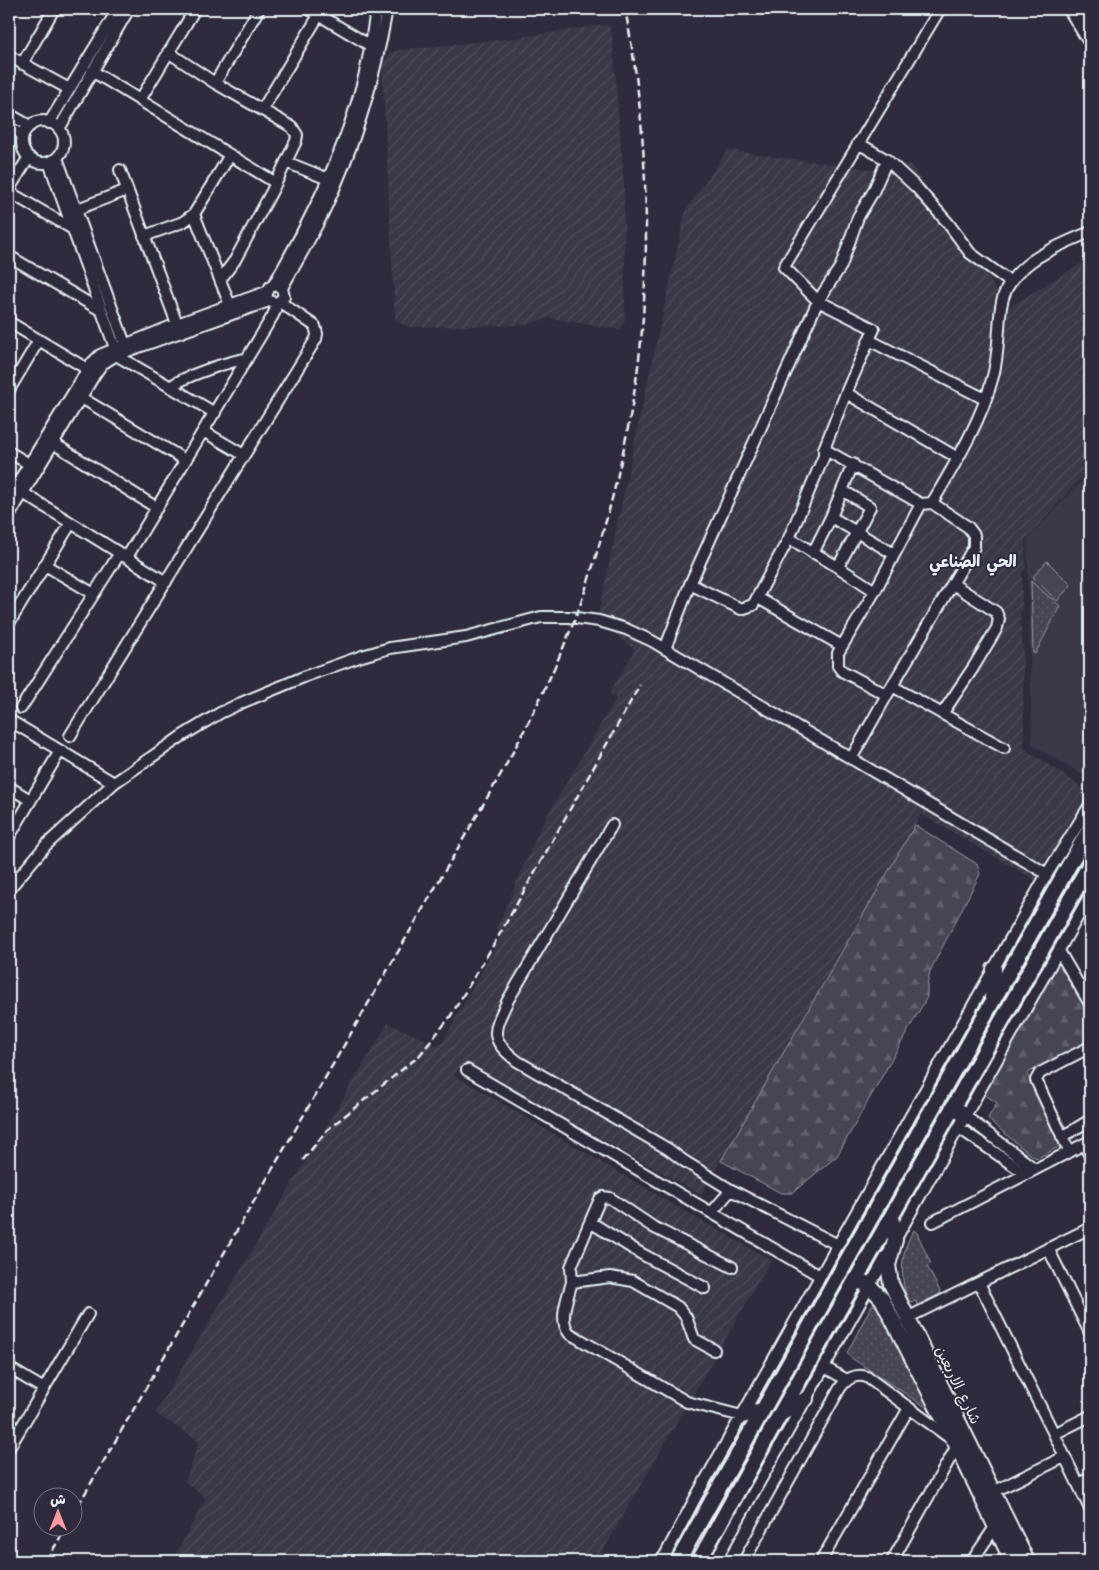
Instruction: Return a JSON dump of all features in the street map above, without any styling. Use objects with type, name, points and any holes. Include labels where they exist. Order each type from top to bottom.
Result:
[{"type":"main road","points":[[1071,9],[1090,40]]},
{"type":"main road","points":[[678,1561],[1090,828]]},
{"type":"main road","points":[[699,1561],[778,1416],[1090,864]]},
{"type":"main road","points":[[991,1002],[994,969]]},
{"type":"main road","points":[[954,1106],[962,1122]]},
{"type":"main road","name":"شارع الاربعين","points":[[892,1216],[895,1240],[890,1258],[889,1275],[891,1284],[995,1527],[1012,1561]]},
{"type":"main road","points":[[855,1282],[867,1283],[870,1286]]},
{"type":"main road","name":"شارع الاربعين","points":[[870,1286],[882,1299],[961,1446],[993,1492],[1027,1561]]},
{"type":"main road","points":[[778,1416],[806,1399]]},
{"type":"main road","points":[[742,1416],[762,1410]]},
{"type":"street","points":[[22,64],[54,9]]},
{"type":"street","points":[[59,129],[92,71],[114,24],[118,9]]},
{"type":"street","points":[[49,123],[114,24],[129,9]]},
{"type":"street","points":[[140,100],[195,9]]},
{"type":"street","points":[[215,83],[259,9]]},
{"type":"street","points":[[309,9],[370,46]]},
{"type":"street","points":[[21,708],[94,594],[157,508],[274,314],[274,295],[332,192],[348,155],[376,9]]},
{"type":"street","points":[[296,253],[374,71],[387,9]]},
{"type":"street","points":[[690,584],[741,609],[753,605],[788,538],[824,456],[824,449],[846,393],[874,329],[818,300],[798,283],[784,267],[940,9]]},
{"type":"street","points":[[262,110],[319,15]]},
{"type":"street","points":[[168,52],[215,83],[292,127],[296,132],[297,138],[276,183],[235,260],[220,280]]},
{"type":"street","points":[[9,56],[69,90]]},
{"type":"street","points":[[92,71],[276,183]]},
{"type":"street","points":[[9,114],[26,131]]},
{"type":"street","points":[[41,122],[49,123],[59,129],[63,137],[63,146],[53,160],[36,162],[29,157],[22,145],[26,131],[41,122]]},
{"type":"street","points":[[9,127],[26,131]]},
{"type":"street","points":[[858,143],[887,160],[917,188],[948,223],[970,253],[1010,282]]},
{"type":"street","points":[[144,236],[183,222],[194,214],[230,155]]},
{"type":"street","points":[[29,157],[9,190],[72,228]]},
{"type":"street","points":[[53,160],[75,210],[119,349]]},
{"type":"street","points":[[53,160],[72,228],[102,311],[119,349],[170,387],[215,413]]},
{"type":"street","points":[[665,649],[690,584],[818,300],[841,266],[858,217],[873,192],[887,160]]},
{"type":"street","points":[[286,162],[328,179]]},
{"type":"street","points":[[120,170],[177,324]]},
{"type":"street","points":[[75,210],[127,190]]},
{"type":"street","points":[[194,214],[230,305]]},
{"type":"street","points":[[1004,748],[942,714],[840,669],[837,657],[894,554],[958,458],[985,399],[993,375],[1001,304],[1010,282],[1018,271],[1032,261],[1090,232]]},
{"type":"street","points":[[9,256],[102,311]]},
{"type":"street","points":[[9,516],[98,369],[119,349],[160,341],[274,295]]},
{"type":"street","points":[[9,497],[87,369],[100,355],[230,305],[274,295],[316,328],[317,336],[70,736]]},
{"type":"street","points":[[9,322],[87,369]]},
{"type":"street","points":[[9,390],[39,340]]},
{"type":"street","points":[[869,340],[985,399]]},
{"type":"street","points":[[170,387],[234,361],[247,359]]},
{"type":"street","points":[[846,393],[958,458]]},
{"type":"street","points":[[80,397],[186,460]]},
{"type":"street","points":[[203,431],[244,455]]},
{"type":"street","points":[[53,444],[157,508]]},
{"type":"street","points":[[824,449],[968,527],[975,538],[971,555],[889,690],[851,759]]},
{"type":"street","points":[[9,452],[29,464]]},
{"type":"street","points":[[814,553],[853,464]]},
{"type":"street","points":[[838,567],[870,507],[842,490]]},
{"type":"street","points":[[23,493],[166,582]]},
{"type":"street","points":[[831,517],[894,554]]},
{"type":"street","points":[[9,623],[71,523]]},
{"type":"street","points":[[788,538],[838,567],[874,591]]},
{"type":"street","points":[[45,565],[94,594]]},
{"type":"street","points":[[942,714],[974,668],[997,628],[999,619],[996,612],[953,584]]},
{"type":"street","points":[[758,598],[842,646]]},
{"type":"street","points":[[9,889],[46,844],[114,783],[189,732],[241,703],[327,668],[390,648],[466,637],[541,617],[569,617],[599,621],[626,629],[665,649],[1047,874]]},
{"type":"street","points":[[9,720],[114,783]]},
{"type":"street","points":[[9,837],[60,751]]},
{"type":"street","points":[[9,787],[30,800]]},
{"type":"street","points":[[663,1561],[820,1276],[1047,874],[1090,805]]},
{"type":"street","points":[[612,825],[508,1000],[496,1025],[496,1038],[503,1050],[517,1061],[668,1148],[684,1161],[731,1190],[838,1245]]},
{"type":"street","points":[[715,1561],[1090,895]]},
{"type":"street","points":[[1059,951],[1090,1004]]},
{"type":"street","points":[[1069,1151],[1036,1080],[1040,1073],[1090,1047]]},
{"type":"street","points":[[467,1070],[820,1276]]},
{"type":"street","points":[[1062,1137],[1090,1120]]},
{"type":"street","points":[[962,1122],[1031,1171]]},
{"type":"street","points":[[933,1222],[1087,1142],[1090,1156]]},
{"type":"street","points":[[712,1212],[731,1190]]},
{"type":"street","points":[[732,1267],[653,1227],[610,1198],[600,1198],[571,1267],[572,1282],[564,1325],[569,1334],[684,1401],[742,1416]]},
{"type":"street","points":[[590,1222],[640,1253],[705,1288]]},
{"type":"street","points":[[907,1318],[1090,1228]]},
{"type":"street","points":[[1048,1248],[1090,1333]]},
{"type":"street","points":[[572,1282],[610,1277],[633,1281],[678,1307],[686,1317],[694,1339],[714,1350]]},
{"type":"street","points":[[979,1283],[1090,1509]]},
{"type":"street","points":[[9,1448],[88,1314]]},
{"type":"street","points":[[824,1367],[847,1380]]},
{"type":"street","points":[[9,1368],[44,1389]]},
{"type":"street","points":[[744,1561],[840,1388],[847,1380],[856,1376],[864,1376],[961,1446],[892,1561]]},
{"type":"street","points":[[821,1561],[909,1408]]},
{"type":"street","points":[[1054,1434],[1090,1416]]},
{"type":"street","points":[[993,1492],[1064,1457]]},
{"type":"street","points":[[1078,1484],[1090,1478]]},
{"type":"street","points":[[972,1561],[995,1527]]},
{"type":"shaded area","points":[[608,24],[612,35],[624,183],[625,321],[620,330],[549,318],[525,325],[408,327],[395,320],[382,64],[391,51],[516,38]]},
{"type":"shaded area","points":[[727,150],[875,170],[910,164],[973,252],[1007,308],[1090,258],[1090,460],[1088,462],[1090,468],[1025,540],[1026,568],[1022,573],[1022,608],[1020,614],[1023,649],[1024,747],[1089,793],[1035,880],[921,814],[701,1195],[465,1062],[454,1075],[771,1260],[597,1561],[172,1561],[206,1498],[185,1482],[199,1441],[155,1413],[388,1023],[438,1046],[442,1043],[503,933],[496,929],[541,826],[616,698],[609,694],[635,650],[597,620],[686,210]]},
{"type":"shaded area","points":[[1090,472],[1090,777],[1088,778],[1032,745],[1027,539]]},
{"type":"green space","points":[[1047,561],[1071,585],[1057,601],[1033,577]]},
{"type":"green space","points":[[1031,581],[1060,606],[1035,654],[1033,653]]},
{"type":"green space","points":[[915,825],[977,864],[980,874],[930,971],[927,997],[837,1156],[792,1193],[781,1193],[721,1161]]},
{"type":"green space","points":[[1059,962],[1090,1013],[1090,1042],[1029,1072],[1027,1075],[1062,1145],[1038,1158],[1032,1156],[990,1121],[988,1118],[997,1103],[984,1094]]},
{"type":"green space","points":[[914,1230],[931,1264],[927,1266],[940,1291],[940,1294],[917,1305],[916,1301],[909,1302],[902,1275],[906,1247]]},
{"type":"green space","points":[[872,1305],[875,1305],[895,1334],[936,1412],[850,1357],[847,1353]]},
{"type":"railway","points":[[82,1499],[506,765],[551,675],[580,606],[619,471],[632,406],[641,341],[646,259],[645,174],[638,90],[625,9]]},
{"type":"railway","points":[[303,1160],[327,1130],[419,1056],[450,1017],[497,939],[640,685]]},
{"type":"railway","points":[[46,1561],[60,1538]]},
{"type":"district","name":"الحي الصناعي","points":[[973,561]]}]
